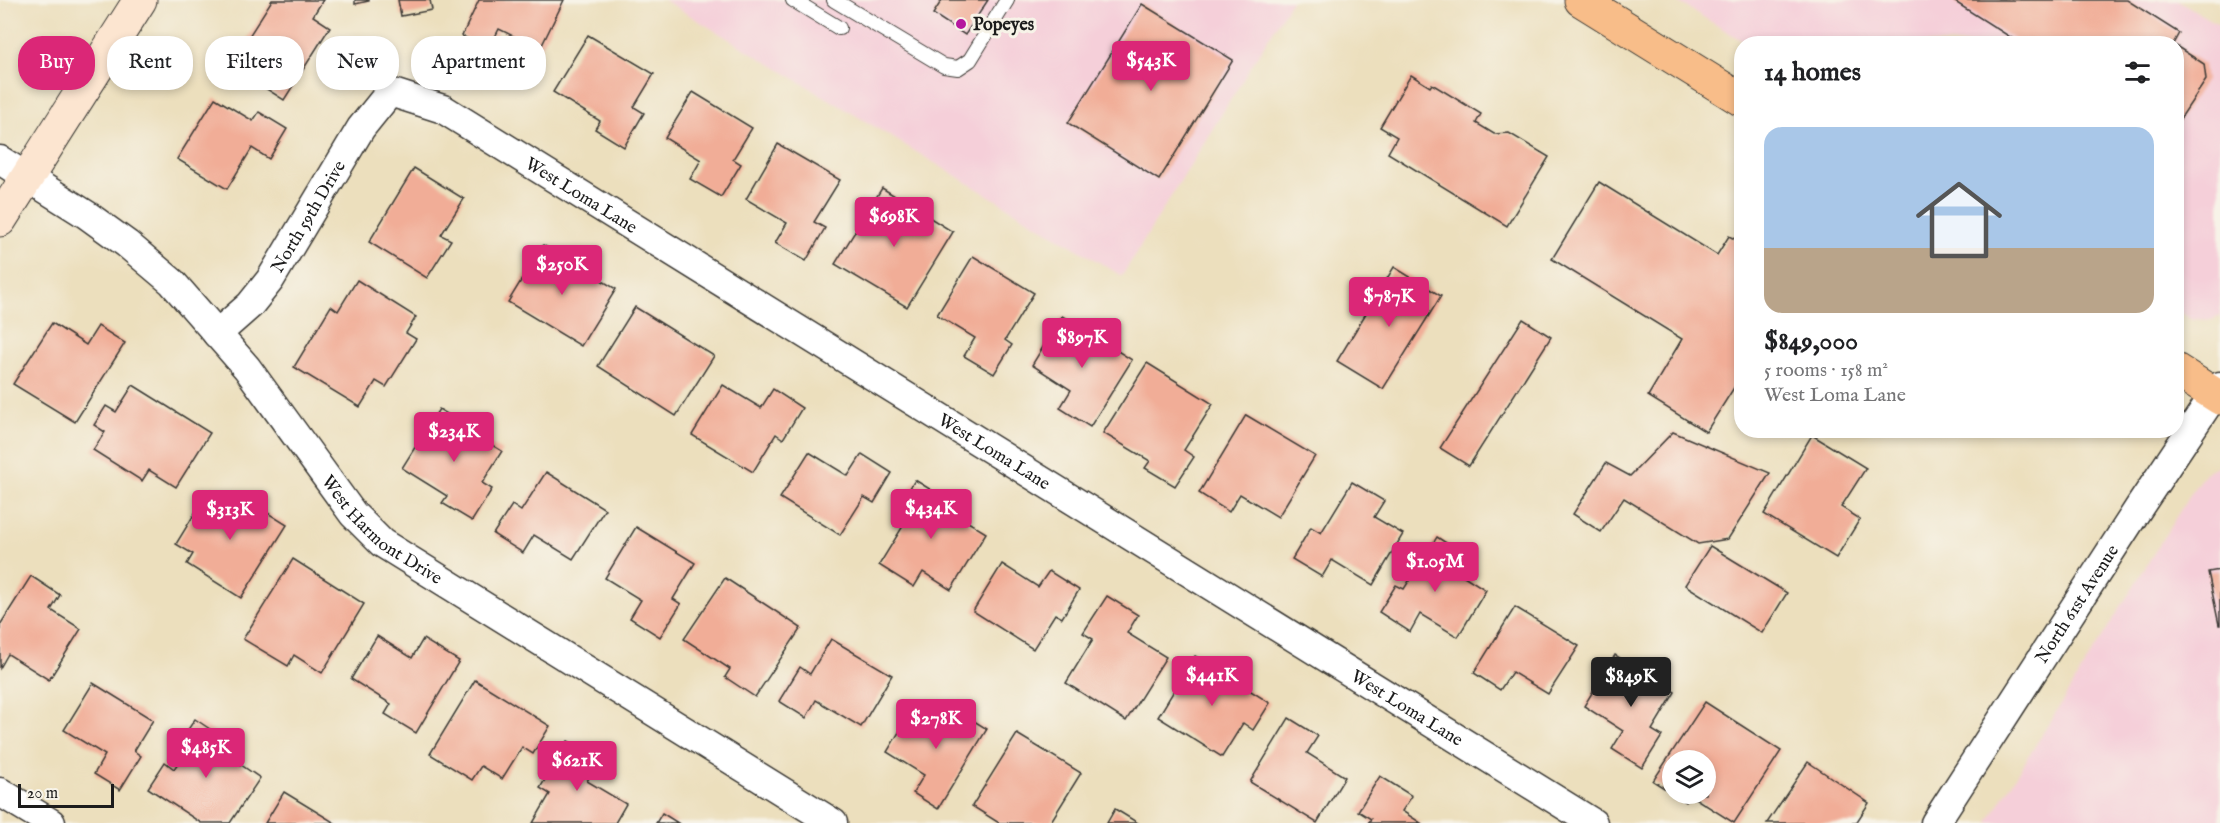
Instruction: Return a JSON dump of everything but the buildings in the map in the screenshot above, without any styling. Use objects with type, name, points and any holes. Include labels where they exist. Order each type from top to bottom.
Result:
[{"type":"main road","points":[[0,220],[140,0]]},
{"type":"main road","points":[[1581,0],[1734,95]]},
{"type":"main road","points":[[2184,374],[2218,393]]},
{"type":"street","name":"North 59th Drive","points":[[217,334],[250,305],[270,280],[362,129],[390,92]]},
{"type":"street","name":"West Loma Lane","points":[[390,92],[443,108],[1593,823]]},
{"type":"street","name":"West Harmont Drive","points":[[0,159],[87,215],[127,244],[172,282],[247,368],[353,514],[382,543],[833,823]]},
{"type":"street","name":"North 61st Avenue","points":[[1935,823],[2140,506],[2218,393]]},
{"type":"street","points":[[0,792],[51,823]]},
{"type":"lane","points":[[793,0],[839,28]]},
{"type":"lane","points":[[834,0],[944,66],[958,68],[970,60],[1007,0]]},
{"type":"shaded area","points":[[664,0],[1292,0],[1122,276]]},
{"type":"shaded area","points":[[1675,0],[2178,0],[2220,26],[2220,316],[2212,320],[2191,319],[2184,314],[2184,36],[1734,36]]},
{"type":"shaded area","points":[[2220,466],[2220,823],[1988,822],[2194,488],[2205,473]]},
{"type":"place","name":"Popeyes","points":[[961,24]]}]
